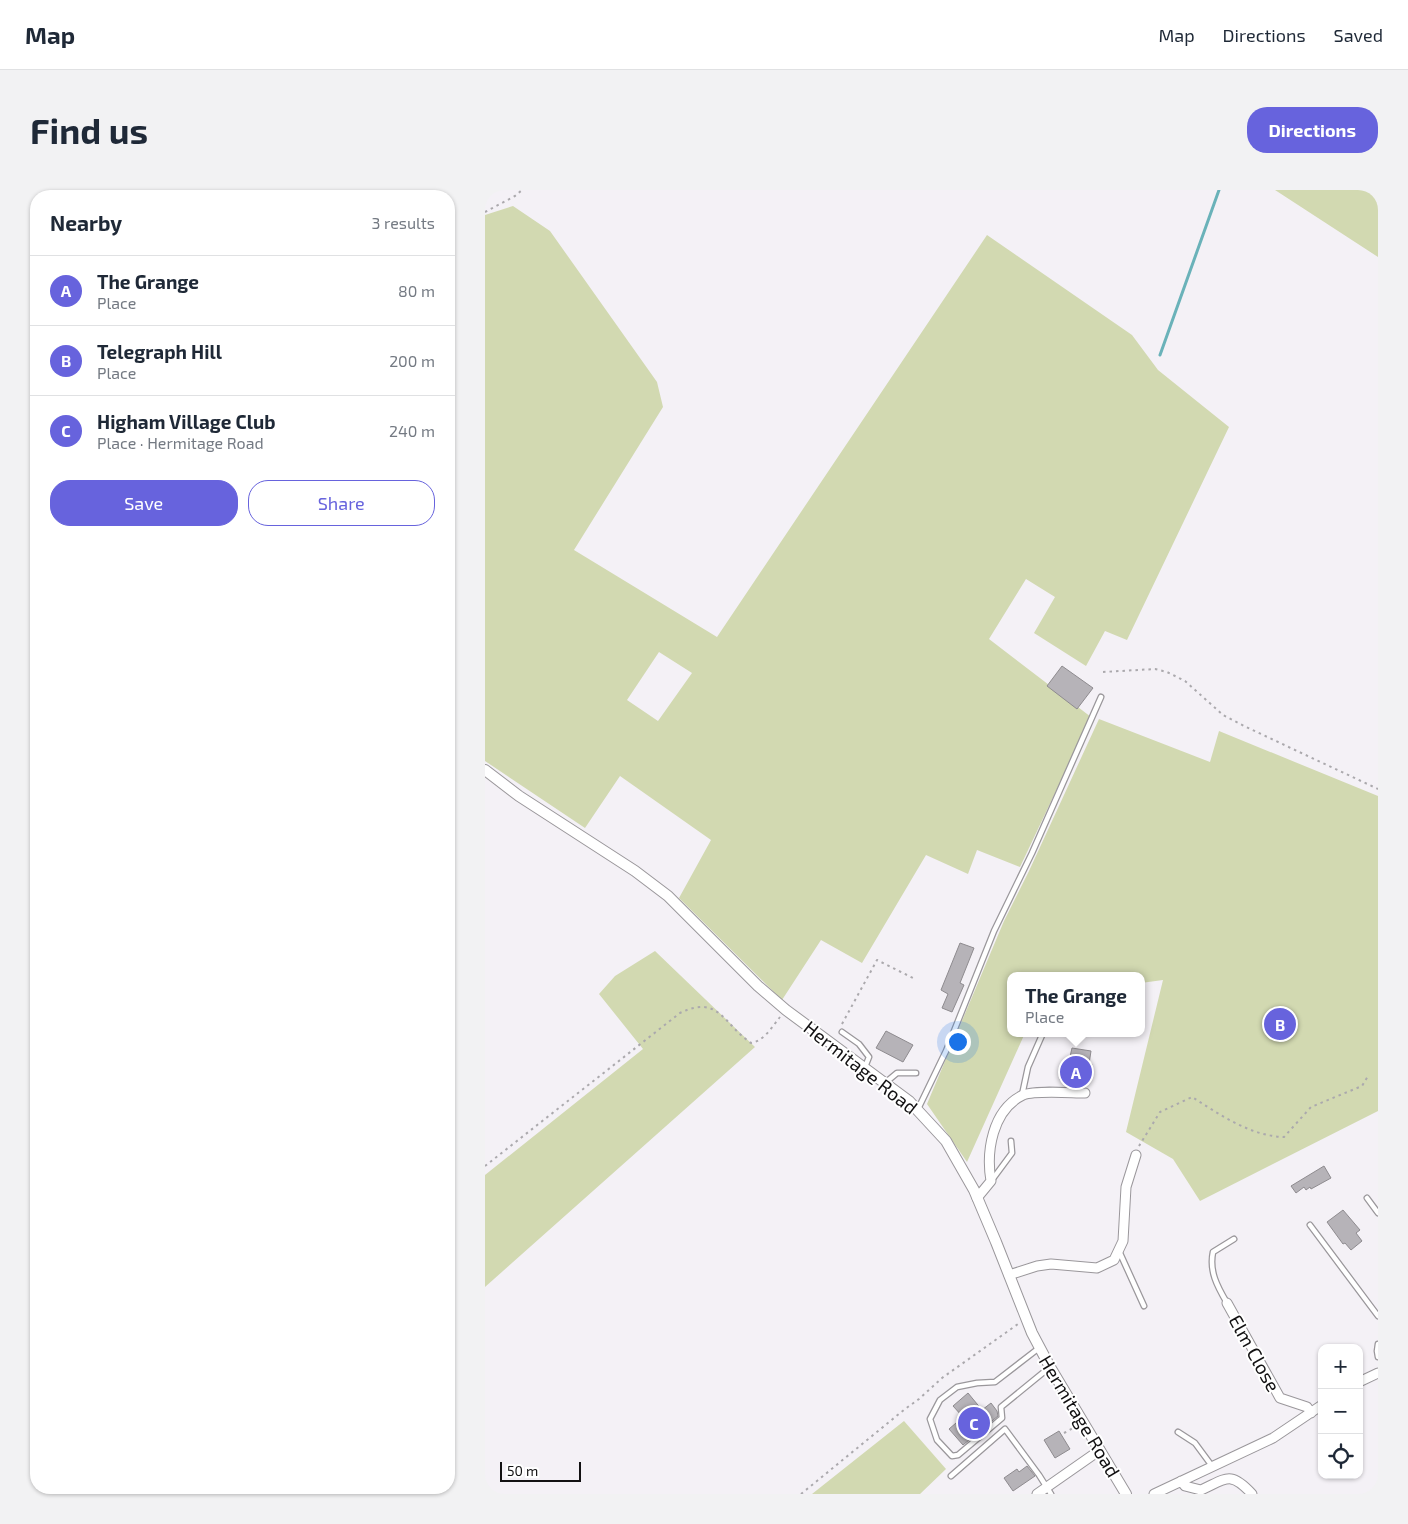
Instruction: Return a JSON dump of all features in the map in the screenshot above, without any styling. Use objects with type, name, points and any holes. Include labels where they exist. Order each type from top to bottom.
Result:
[{"type":"street","name":"Hermitage Road","points":[[485,770],[519,796],[635,872],[668,896],[758,986],[786,1010],[865,1067],[917,1109],[946,1141],[977,1198],[1040,1348],[1126,1494]]},
{"type":"street","points":[[977,1198],[991,1181],[989,1160],[994,1133],[999,1119],[1010,1104],[1022,1096],[1038,1093],[1085,1093]]},
{"type":"street","points":[[1009,1275],[1037,1266],[1051,1264],[1097,1268],[1111,1261],[1119,1251],[1124,1238],[1126,1187],[1136,1155]]},
{"type":"street","name":"Elm Close","points":[[1227,1303],[1280,1398],[1307,1407],[1311,1413]]},
{"type":"street","points":[[1363,1380],[1378,1373]]},
{"type":"street","points":[[1154,1494],[1273,1438],[1318,1408]]},
{"type":"street","points":[[1037,1494],[1049,1491],[1100,1450]]},
{"type":"street","points":[[1181,1481],[1185,1486],[1198,1492],[1220,1480],[1229,1479],[1242,1483],[1252,1494]]},
{"type":"lane","points":[[917,1109],[946,1051],[994,931],[1032,854],[1101,697]]},
{"type":"lane","points":[[842,1032],[859,1044],[869,1057],[865,1067]]},
{"type":"lane","points":[[1022,1096],[1028,1067],[1041,1037]]},
{"type":"lane","points":[[885,1083],[897,1073],[915,1072]]},
{"type":"lane","points":[[991,1181],[1011,1153],[1011,1141]]},
{"type":"lane","points":[[1367,1198],[1378,1212]]},
{"type":"lane","points":[[1310,1225],[1378,1316]]},
{"type":"lane","points":[[1227,1303],[1216,1283],[1211,1259],[1213,1252],[1234,1239]]},
{"type":"lane","points":[[1119,1251],[1144,1306]]},
{"type":"lane","points":[[1378,1344],[1378,1357]]},
{"type":"lane","points":[[1040,1348],[995,1382],[957,1387],[940,1400],[929,1419],[937,1440],[952,1456],[958,1455],[1002,1418],[1001,1407],[1050,1367]]},
{"type":"lane","points":[[951,1476],[1005,1429],[1049,1491]]},
{"type":"lane","points":[[1178,1432],[1195,1443],[1211,1466]]},
{"type":"path","points":[[485,212],[523,190]]},
{"type":"path","points":[[1103,672],[1155,669],[1173,675],[1188,683],[1223,715],[1378,789]]},
{"type":"path","points":[[842,1032],[842,1024],[877,960],[913,978]]},
{"type":"path","points":[[485,1166],[680,1013],[701,1005],[709,1007],[716,1010],[743,1037],[751,1042],[757,1042],[786,1010]]},
{"type":"path","points":[[1136,1155],[1139,1144],[1160,1112],[1191,1097],[1231,1122],[1270,1137],[1284,1137],[1311,1107],[1362,1086],[1368,1076]]},
{"type":"path","points":[[801,1494],[919,1399],[942,1378],[1026,1318]]},
{"type":"path","points":[[1064,1433],[1079,1424]]},
{"type":"green space","points":[[1275,190],[1378,190],[1378,257]]},
{"type":"green space","points":[[513,206],[550,231],[657,382],[663,407],[574,550],[717,637],[987,235],[1132,335],[1158,370],[1229,427],[1127,640],[1105,631],[1086,666],[1034,633],[1055,597],[1026,579],[989,639],[1091,717],[1020,867],[977,850],[968,874],[926,855],[862,963],[821,940],[782,1000],[679,898],[711,840],[620,776],[585,828],[485,761],[485,215]],"holes":[[[659,652],[692,673],[658,721],[627,700]]]},
{"type":"green space","points":[[1099,719],[1210,762],[1219,731],[1378,796],[1378,1111],[1200,1201],[1173,1159],[1126,1132],[1163,980],[1145,982],[1145,972],[1007,972],[1007,1037],[1023,1037],[967,1162],[927,1104],[1004,921]]},
{"type":"green space","points":[[655,951],[755,1047],[485,1287],[485,1175],[643,1049],[599,994],[615,976]]},
{"type":"green space","points":[[904,1421],[946,1469],[920,1494],[812,1494]]},
{"type":"building","points":[[1062,666],[1093,688],[1077,709],[1047,686]]},
{"type":"building","points":[[960,943],[974,948],[960,983],[964,985],[952,1012],[942,1008],[948,994],[941,990]]},
{"type":"building","points":[[886,1031],[913,1045],[903,1062],[876,1048]]},
{"type":"building","points":[[1072,1048],[1091,1051],[1089,1064],[1092,1064],[1089,1082],[1084,1081],[1084,1085],[1060,1080],[1064,1060],[1069,1061]]},
{"type":"building","points":[[1324,1166],[1331,1178],[1311,1189],[1310,1187],[1306,1190],[1304,1187],[1296,1193],[1291,1186]]},
{"type":"building","points":[[1343,1210],[1360,1230],[1356,1233],[1362,1241],[1351,1250],[1345,1243],[1343,1244],[1327,1222]]},
{"type":"building","points":[[968,1393],[982,1410],[991,1403],[998,1416],[963,1445],[949,1429],[963,1417],[953,1406]]},
{"type":"building","points":[[1059,1431],[1070,1449],[1055,1458],[1044,1440]]},
{"type":"building","points":[[1027,1466],[1035,1476],[1013,1491],[1004,1478],[1017,1469],[1019,1472]]},
{"type":"waterway","points":[[1160,355],[1219,190]]},
{"type":"place","name":"Telegraph Hill","points":[[1280,1024]]},
{"type":"place","name":"The Grange","points":[[1076,1072]]},
{"type":"place","name":"Higham Village Club","points":[[974,1423]]}]
